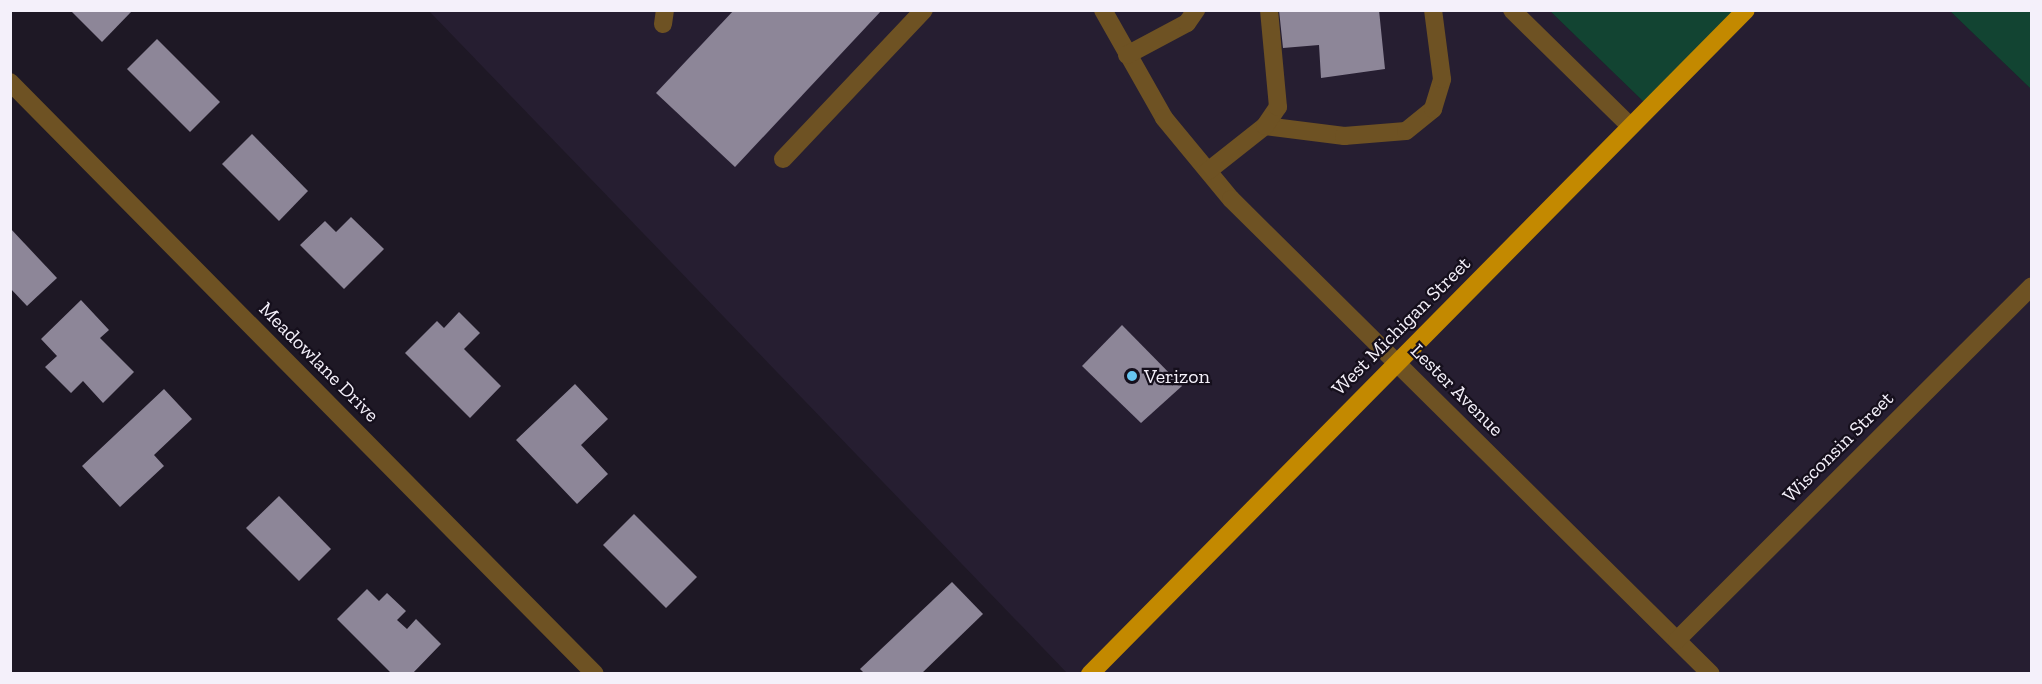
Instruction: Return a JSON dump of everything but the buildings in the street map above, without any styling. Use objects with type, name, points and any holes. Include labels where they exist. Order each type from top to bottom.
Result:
[{"type":"main road","name":"West Michigan Street","points":[[1090,674],[1746,10]]},
{"type":"street","points":[[783,159],[924,10]]},
{"type":"street","name":"Lester Avenue","points":[[1103,10],[1164,118],[1208,171],[1711,674]]},
{"type":"street","points":[[1127,55],[1188,23],[1196,10]]},
{"type":"street","points":[[1208,171],[1265,126],[1278,107],[1269,10]]},
{"type":"street","points":[[1265,126],[1344,136],[1406,131],[1433,109],[1442,79],[1433,10]]},
{"type":"street","points":[[1512,10],[1630,126]]},
{"type":"street","name":"Meadowlane Drive","points":[[10,82],[595,674]]},
{"type":"street","name":"Wisconsin Street","points":[[1677,640],[2031,286]]},
{"type":"shaded area","points":[[429,11],[1550,11],[1649,107],[1746,11],[1950,11],[2031,89],[2031,673],[1067,673]]},
{"type":"green space","points":[[1550,11],[1746,11],[1649,107]]},
{"type":"green space","points":[[1950,11],[2031,11],[2031,89]]},
{"type":"place","name":"Verizon","points":[[1132,376]]}]
